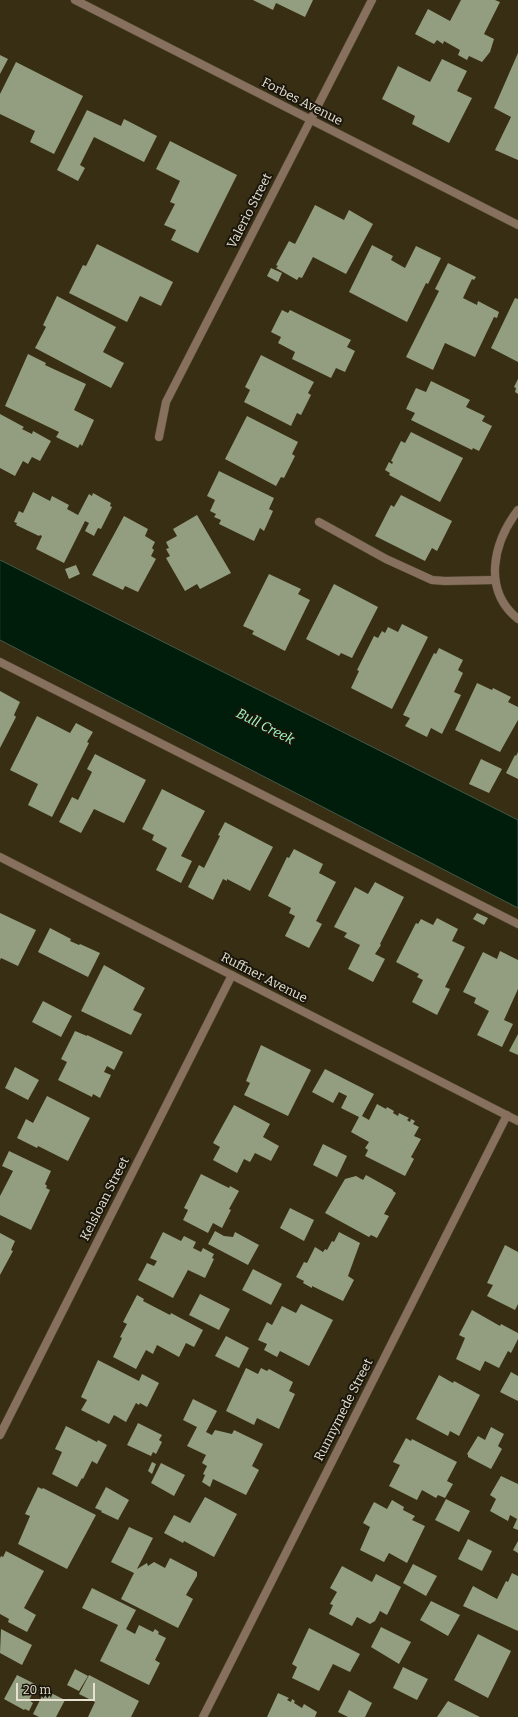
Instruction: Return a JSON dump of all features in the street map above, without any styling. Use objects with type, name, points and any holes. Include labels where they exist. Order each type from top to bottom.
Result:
[{"type":"street","name":"Forbes Avenue","points":[[75,0],[518,225]]},
{"type":"street","name":"Valerio Street","points":[[159,437],[166,402],[372,0]]},
{"type":"street","points":[[518,510],[504,532],[499,547],[494,580],[500,597],[518,619]]},
{"type":"street","points":[[319,522],[386,559],[432,580],[445,582],[494,580]]},
{"type":"street","points":[[0,662],[518,924]]},
{"type":"street","name":"Ruffner Avenue","points":[[0,857],[518,1120]]},
{"type":"street","name":"Kelsloan Street","points":[[0,1435],[232,975]]},
{"type":"street","name":"Runnymede Street","points":[[203,1717],[507,1115]]},
{"type":"water","name":"Bull Creek","points":[[0,560],[518,820],[518,908],[0,640]]},
{"type":"building","points":[[253,0],[313,0],[305,17],[276,3],[273,10]]},
{"type":"building","points":[[461,0],[495,0],[500,2],[484,34],[494,39],[490,52],[482,62],[469,56],[467,60],[458,55],[460,50],[444,41],[443,44],[437,40],[434,44],[415,34],[428,9],[450,21]]},
{"type":"building","points":[[518,53],[518,160],[495,150],[511,117],[494,108]]},
{"type":"building","points":[[0,55],[8,59],[0,74]]},
{"type":"building","points":[[442,59],[467,71],[457,91],[472,98],[449,143],[412,124],[415,116],[382,99],[398,66],[430,82]]},
{"type":"building","points":[[16,62],[83,96],[54,154],[30,142],[35,131],[0,114],[0,94]]},
{"type":"building","points":[[87,110],[121,126],[124,119],[157,136],[144,162],[94,137],[80,165],[85,168],[78,181],[57,170]]},
{"type":"building","points":[[170,141],[237,175],[198,253],[171,240],[176,230],[164,225],[175,204],[170,202],[180,181],[156,169]]},
{"type":"building","points":[[315,205],[344,220],[349,210],[373,224],[346,274],[313,257],[302,278],[299,277],[297,280],[276,268],[278,266],[276,265],[289,241],[295,244]]},
{"type":"building","points":[[97,244],[173,282],[161,306],[140,296],[127,322],[69,293],[83,265],[86,266]]},
{"type":"building","points":[[372,245],[393,256],[391,260],[405,268],[416,246],[441,258],[428,284],[426,283],[407,322],[349,292]]},
{"type":"building","points":[[448,263],[476,277],[474,280],[472,279],[463,298],[477,305],[478,301],[499,312],[497,318],[494,317],[475,357],[445,343],[433,370],[406,357],[439,291],[435,289]]},
{"type":"building","points":[[271,268],[282,273],[278,282],[267,276]]},
{"type":"building","points":[[57,296],[116,327],[103,352],[124,363],[111,388],[35,348],[46,327],[43,325]]},
{"type":"building","points":[[515,298],[518,299],[518,362],[491,348]]},
{"type":"building","points":[[282,310],[288,313],[290,310],[351,340],[347,347],[355,351],[345,372],[336,368],[331,378],[292,359],[295,352],[278,343],[281,337],[271,332]]},
{"type":"building","points":[[28,354],[46,363],[45,365],[86,384],[74,410],[94,420],[82,446],[80,444],[78,448],[56,437],[59,432],[5,406]]},
{"type":"building","points":[[261,355],[314,382],[308,393],[311,395],[301,415],[297,413],[291,426],[244,402],[250,390],[245,387]]},
{"type":"building","points":[[518,379],[518,394],[515,392],[516,388],[514,387]]},
{"type":"building","points":[[431,381],[470,400],[466,407],[485,416],[482,421],[492,426],[479,451],[473,448],[472,450],[411,420],[415,413],[406,409],[416,388],[426,392]]},
{"type":"building","points":[[0,414],[24,427],[22,429],[32,434],[33,431],[51,441],[40,461],[32,457],[28,464],[23,461],[15,476],[0,468]]},
{"type":"building","points":[[247,416],[298,442],[292,454],[295,456],[284,478],[281,477],[276,486],[225,459]]},
{"type":"building","points":[[411,432],[463,458],[440,502],[389,475],[390,473],[385,470],[389,462],[392,464],[393,462],[391,461],[401,441],[405,443]]},
{"type":"building","points":[[219,471],[274,498],[269,509],[273,511],[264,531],[260,528],[254,541],[219,524],[221,520],[214,517],[216,514],[210,511],[215,500],[207,496]]},
{"type":"building","points":[[33,492],[50,501],[52,496],[69,505],[67,509],[78,515],[89,494],[92,496],[93,493],[111,503],[110,506],[112,507],[101,529],[98,528],[94,536],[85,531],[89,523],[85,521],[64,563],[36,549],[42,536],[16,525],[17,523],[14,522],[19,511],[23,513]]},
{"type":"building","points":[[401,495],[452,521],[437,551],[432,548],[425,561],[375,536],[391,505],[394,507]]},
{"type":"building","points":[[197,515],[231,573],[200,589],[197,584],[185,591],[166,558],[170,556],[166,549],[169,548],[166,542],[177,536],[173,529]]},
{"type":"building","points":[[124,516],[148,529],[145,536],[155,542],[152,548],[154,550],[151,556],[156,559],[138,592],[125,586],[123,590],[92,575]]},
{"type":"building","points":[[76,565],[80,574],[69,579],[65,569]]},
{"type":"building","points":[[269,574],[301,589],[298,594],[310,600],[285,651],[252,634],[254,631],[243,626]]},
{"type":"building","points":[[334,584],[378,607],[352,658],[341,653],[339,656],[306,639]]},
{"type":"building","points":[[402,624],[428,637],[392,709],[351,688],[359,671],[357,670],[374,636],[378,638],[382,631],[385,633],[388,627],[398,632]]},
{"type":"building","points":[[439,648],[463,660],[458,670],[463,673],[454,692],[461,695],[442,734],[431,728],[427,737],[405,726],[410,718],[403,715],[434,653],[436,654]]},
{"type":"building","points":[[477,683],[492,690],[493,688],[511,697],[508,702],[518,707],[518,720],[500,752],[455,730]]},
{"type":"building","points":[[0,691],[20,702],[14,715],[16,717],[0,748]]},
{"type":"building","points":[[37,716],[70,733],[76,723],[93,732],[52,817],[28,805],[38,784],[10,770]]},
{"type":"building","points":[[518,752],[518,779],[506,773]]},
{"type":"building","points":[[95,754],[146,780],[124,823],[94,809],[81,833],[59,822],[72,797],[78,800],[92,772],[87,769]]},
{"type":"building","points":[[481,759],[502,769],[489,793],[469,784]]},
{"type":"building","points":[[162,789],[205,811],[181,856],[192,861],[181,883],[156,870],[167,848],[152,840],[154,835],[142,829]]},
{"type":"building","points":[[225,822],[273,847],[250,891],[227,879],[227,881],[223,879],[213,900],[188,887],[199,865],[204,868],[220,836],[218,835]]},
{"type":"building","points":[[294,849],[323,864],[319,873],[336,882],[316,921],[322,924],[309,948],[285,936],[295,916],[289,913],[291,908],[268,896],[287,857],[289,858]]},
{"type":"building","points":[[375,882],[404,897],[380,944],[381,945],[375,954],[385,959],[373,982],[348,969],[360,945],[344,937],[347,933],[334,927],[355,887],[368,894]]},
{"type":"building","points":[[0,913],[36,930],[18,966],[1,958],[0,960]]},
{"type":"building","points":[[477,913],[488,918],[484,925],[473,919]]},
{"type":"building","points":[[437,918],[458,929],[452,941],[465,947],[445,987],[450,989],[437,1015],[412,1002],[423,980],[417,977],[419,974],[396,962],[416,923],[418,924],[421,919],[433,925]]},
{"type":"building","points":[[50,928],[71,939],[70,941],[100,953],[88,977],[38,952]]},
{"type":"building","points":[[500,951],[518,960],[518,989],[504,1020],[513,1024],[502,1047],[477,1035],[489,1011],[474,1003],[476,998],[463,992],[483,952],[497,959]]},
{"type":"building","points":[[104,965],[145,988],[133,1010],[142,1014],[131,1035],[81,1011]]},
{"type":"building","points":[[43,1001],[72,1016],[61,1037],[32,1022]]},
{"type":"building","points":[[75,1031],[123,1052],[114,1070],[107,1066],[104,1072],[111,1075],[100,1098],[93,1094],[92,1097],[58,1080],[67,1062],[61,1059]]},
{"type":"building","points":[[518,1034],[518,1055],[509,1051]]},
{"type":"building","points":[[261,1045],[311,1070],[288,1116],[244,1095],[250,1083],[246,1081]]},
{"type":"building","points":[[15,1067],[39,1080],[28,1100],[5,1088]]},
{"type":"building","points":[[325,1069],[374,1094],[362,1116],[369,1120],[377,1104],[394,1111],[393,1113],[398,1116],[399,1113],[409,1118],[407,1120],[410,1122],[411,1119],[415,1121],[413,1124],[419,1127],[414,1136],[421,1139],[411,1157],[414,1159],[405,1176],[365,1156],[368,1150],[365,1148],[369,1142],[351,1132],[359,1117],[341,1108],[347,1096],[339,1092],[333,1103],[312,1092]]},
{"type":"building","points":[[47,1096],[90,1118],[68,1161],[38,1146],[37,1148],[17,1138],[26,1119],[33,1123]]},
{"type":"building","points":[[234,1105],[270,1124],[263,1137],[279,1146],[271,1161],[255,1153],[250,1162],[244,1159],[237,1173],[213,1160],[220,1147],[213,1143]]},
{"type":"building","points":[[323,1144],[347,1156],[337,1177],[313,1165]]},
{"type":"building","points":[[9,1151],[51,1171],[45,1184],[47,1186],[46,1188],[50,1190],[31,1230],[0,1215],[0,1196],[13,1171],[2,1166]]},
{"type":"building","points":[[201,1174],[229,1188],[230,1186],[239,1191],[229,1209],[231,1210],[222,1228],[213,1223],[208,1233],[183,1220],[188,1210],[184,1208]]},
{"type":"building","points":[[366,1175],[396,1193],[384,1214],[389,1216],[377,1238],[371,1235],[369,1237],[325,1213],[345,1179],[356,1176],[363,1180]]},
{"type":"building","points":[[290,1208],[314,1220],[304,1241],[280,1228]]},
{"type":"building","points":[[215,1231],[224,1236],[233,1237],[235,1232],[259,1245],[248,1265],[208,1244]]},
{"type":"building","points":[[163,1232],[181,1241],[184,1236],[196,1242],[193,1248],[201,1252],[203,1248],[214,1254],[212,1258],[214,1259],[205,1278],[188,1270],[173,1298],[138,1280],[147,1263],[154,1266],[157,1261],[150,1258]]},
{"type":"building","points":[[339,1232],[360,1243],[348,1276],[354,1280],[343,1301],[312,1286],[312,1288],[303,1283],[304,1281],[296,1277],[304,1262],[307,1263],[315,1247],[323,1252],[325,1249],[327,1250],[332,1241],[334,1242]]},
{"type":"building","points":[[0,1233],[15,1241],[11,1250],[13,1251],[0,1275]]},
{"type":"building","points":[[505,1245],[518,1252],[518,1304],[515,1310],[487,1296],[493,1285],[487,1283]]},
{"type":"building","points":[[253,1269],[282,1284],[271,1305],[242,1290]]},
{"type":"building","points":[[200,1294],[230,1309],[219,1330],[189,1315]]},
{"type":"building","points":[[137,1295],[144,1299],[143,1301],[170,1315],[171,1313],[203,1330],[194,1347],[186,1343],[179,1357],[157,1345],[153,1354],[146,1350],[136,1369],[113,1357],[122,1338],[120,1337],[127,1324],[123,1322]]},
{"type":"building","points":[[301,1304],[333,1320],[309,1366],[280,1351],[277,1357],[264,1350],[267,1344],[258,1340],[267,1322],[272,1325],[282,1306],[296,1313]]},
{"type":"building","points":[[472,1310],[500,1326],[501,1324],[518,1333],[518,1339],[511,1353],[508,1351],[499,1368],[485,1361],[480,1371],[456,1359],[465,1338],[459,1335]]},
{"type":"building","points":[[226,1336],[249,1348],[239,1368],[215,1356]]},
{"type":"building","points":[[98,1360],[139,1381],[142,1374],[159,1383],[147,1407],[140,1403],[139,1405],[136,1403],[126,1422],[114,1415],[109,1424],[81,1410],[87,1400],[81,1397]]},
{"type":"building","points":[[246,1368],[258,1374],[261,1368],[267,1371],[269,1369],[293,1382],[289,1391],[295,1394],[279,1429],[257,1418],[254,1425],[226,1411]]},
{"type":"building","points":[[511,1372],[518,1376],[518,1401],[500,1392]]},
{"type":"building","points":[[439,1375],[480,1395],[459,1436],[450,1431],[448,1436],[416,1419]]},
{"type":"building","points":[[193,1399],[217,1411],[206,1432],[212,1435],[215,1430],[232,1434],[234,1430],[263,1444],[252,1466],[259,1470],[246,1495],[213,1479],[210,1487],[202,1482],[205,1475],[203,1474],[207,1466],[202,1463],[206,1455],[187,1446],[197,1427],[183,1420]]},
{"type":"building","points":[[138,1423],[162,1435],[159,1440],[162,1442],[156,1454],[153,1452],[151,1456],[127,1445]]},
{"type":"building","points":[[66,1426],[97,1442],[98,1440],[107,1445],[97,1464],[92,1461],[77,1487],[52,1474],[62,1452],[55,1449]]},
{"type":"building","points":[[491,1427],[504,1434],[498,1446],[502,1449],[491,1469],[468,1457],[467,1454],[478,1436],[485,1440]]},
{"type":"building","points":[[406,1438],[411,1441],[412,1439],[457,1462],[447,1481],[453,1484],[445,1498],[438,1495],[436,1498],[422,1490],[417,1500],[389,1486],[400,1465],[393,1462]]},
{"type":"building","points":[[152,1462],[156,1464],[152,1474],[148,1471]]},
{"type":"building","points":[[161,1463],[185,1475],[174,1496],[151,1483]]},
{"type":"building","points":[[501,1476],[518,1484],[518,1530],[513,1528],[517,1519],[510,1515],[508,1521],[490,1511],[496,1499],[490,1495]]},
{"type":"building","points":[[38,1487],[43,1488],[96,1515],[67,1569],[18,1544],[30,1516],[25,1514]]},
{"type":"building","points":[[106,1487],[129,1500],[118,1520],[95,1508]]},
{"type":"building","points":[[205,1497],[237,1514],[214,1557],[184,1541],[183,1543],[164,1533],[174,1515],[190,1523]]},
{"type":"building","points":[[446,1499],[470,1511],[459,1532],[435,1520]]},
{"type":"building","points":[[392,1500],[404,1507],[403,1510],[415,1516],[412,1520],[425,1526],[407,1563],[389,1553],[384,1562],[360,1550],[370,1527],[363,1523],[374,1502],[387,1509]]},
{"type":"building","points":[[129,1527],[153,1538],[137,1569],[147,1563],[148,1566],[154,1562],[165,1568],[170,1558],[197,1572],[197,1576],[186,1595],[193,1599],[178,1628],[121,1599],[134,1573],[111,1562]]},
{"type":"building","points":[[468,1539],[492,1551],[482,1571],[458,1559]]},
{"type":"building","points":[[518,1541],[518,1553],[513,1550]]},
{"type":"building","points":[[6,1551],[44,1571],[24,1608],[36,1615],[27,1632],[8,1622],[9,1619],[0,1614],[0,1558],[1,1556],[3,1557]]},
{"type":"building","points":[[413,1564],[437,1576],[426,1596],[403,1583]]},
{"type":"building","points":[[342,1566],[372,1582],[376,1574],[401,1587],[387,1615],[380,1611],[375,1621],[370,1624],[357,1617],[352,1626],[329,1614],[333,1605],[330,1604],[337,1592],[330,1588]]},
{"type":"building","points":[[512,1573],[518,1576],[518,1631],[463,1606],[473,1586],[497,1599]]},
{"type":"building","points":[[92,1588],[136,1610],[126,1629],[135,1634],[139,1625],[153,1632],[155,1629],[159,1632],[158,1634],[166,1638],[155,1660],[160,1663],[149,1685],[100,1661],[118,1625],[82,1608]]},
{"type":"building","points":[[431,1601],[460,1615],[448,1636],[420,1620]]},
{"type":"building","points":[[381,1627],[411,1642],[399,1664],[371,1647]]},
{"type":"building","points":[[309,1628],[360,1654],[350,1672],[333,1664],[319,1691],[292,1678],[297,1667],[292,1664]]},
{"type":"building","points":[[1,1629],[32,1645],[22,1665],[0,1653]]},
{"type":"building","points":[[478,1634],[511,1651],[488,1698],[454,1680]]},
{"type":"building","points":[[403,1667],[428,1679],[417,1700],[393,1688]]},
{"type":"building","points":[[75,1669],[88,1676],[79,1691],[67,1685]]},
{"type":"building","points":[[17,1675],[37,1685],[29,1700],[33,1703],[29,1711],[24,1710],[4,1699]]},
{"type":"building","points":[[89,1675],[139,1701],[131,1717],[88,1717],[95,1702],[79,1694]]},
{"type":"building","points":[[45,1690],[65,1700],[56,1717],[39,1717],[33,1714]]},
{"type":"building","points":[[349,1690],[372,1703],[365,1717],[348,1717],[338,1712]]},
{"type":"building","points":[[278,1693],[289,1698],[287,1700],[291,1702],[292,1699],[295,1701],[294,1703],[302,1708],[304,1704],[317,1712],[315,1717],[267,1717]]},
{"type":"building","points":[[448,1701],[480,1717],[437,1717]]}]
